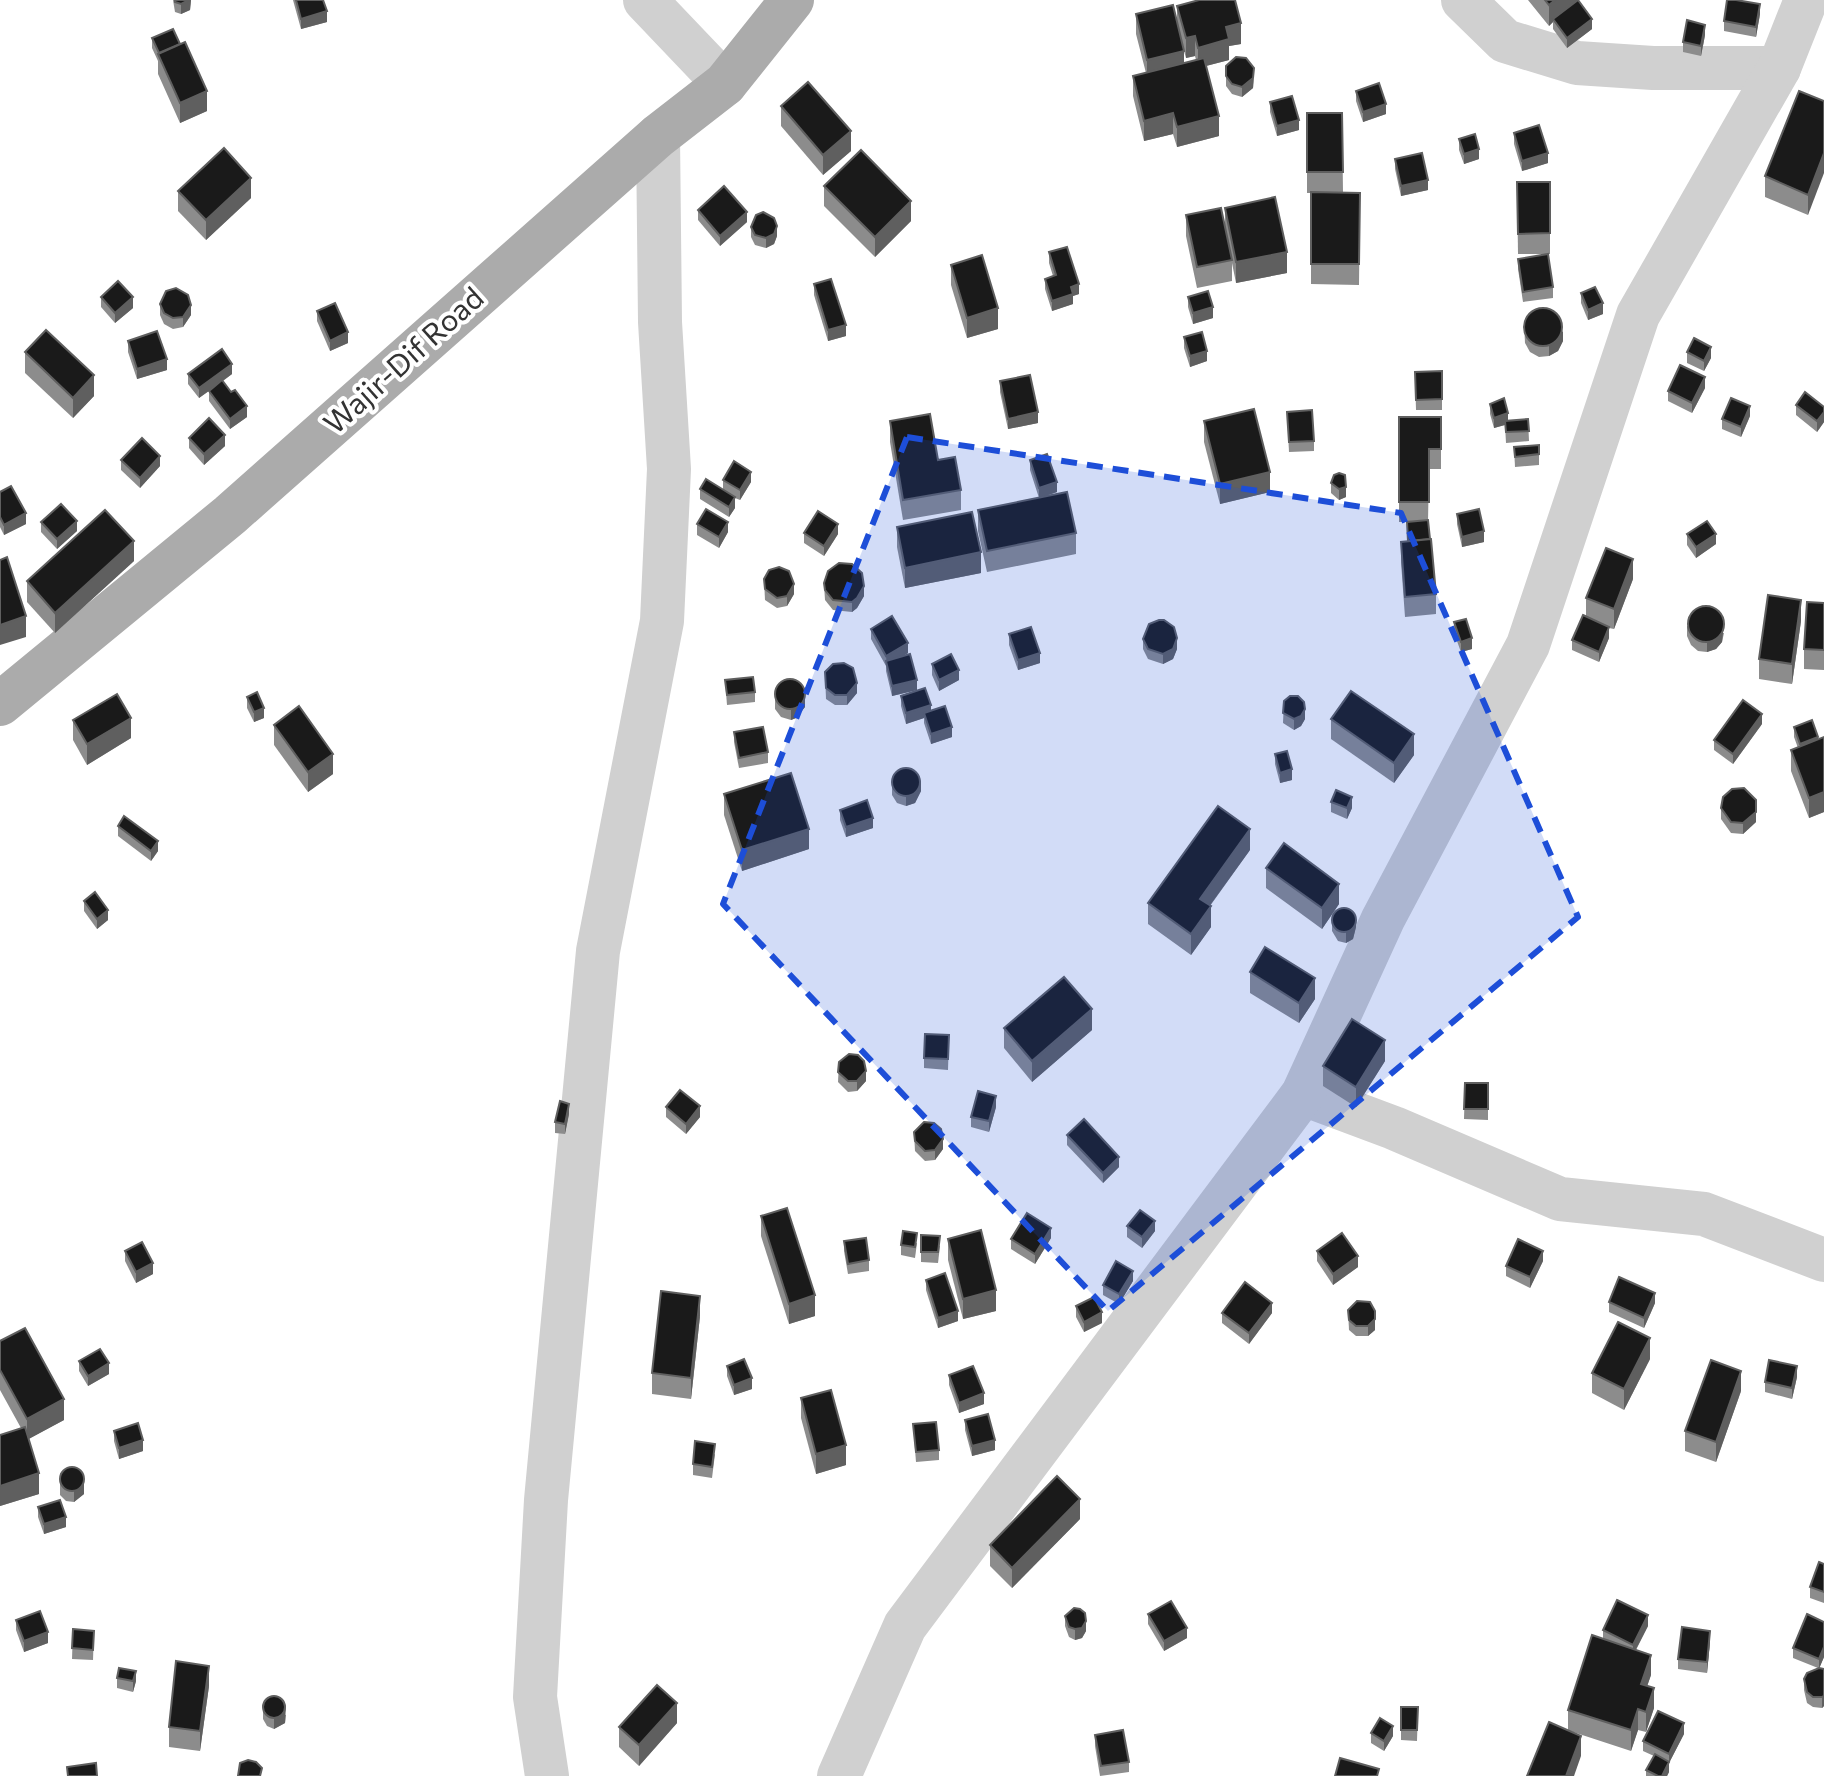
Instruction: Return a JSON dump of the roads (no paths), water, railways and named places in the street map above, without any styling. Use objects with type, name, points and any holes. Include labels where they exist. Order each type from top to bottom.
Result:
[{"type":"main road","name":"Wajir-Dif Road","points":[[0,704],[230,515],[658,136],[725,84],[792,0]]},
{"type":"street","points":[[645,0],[725,84]]},
{"type":"street","points":[[1463,0],[1505,41],[1577,63],[1653,68],[1779,68]]},
{"type":"street","points":[[839,1776],[905,1626],[1303,1094],[1383,919],[1528,645],[1638,315],[1779,68],[1806,0]]},
{"type":"street","points":[[547,1776],[535,1697],[546,1500],[596,967],[662,621],[669,469],[660,322],[658,136]]},
{"type":"street","points":[[1303,1094],[1394,1128],[1560,1199],[1704,1214],[1824,1260]]}]
